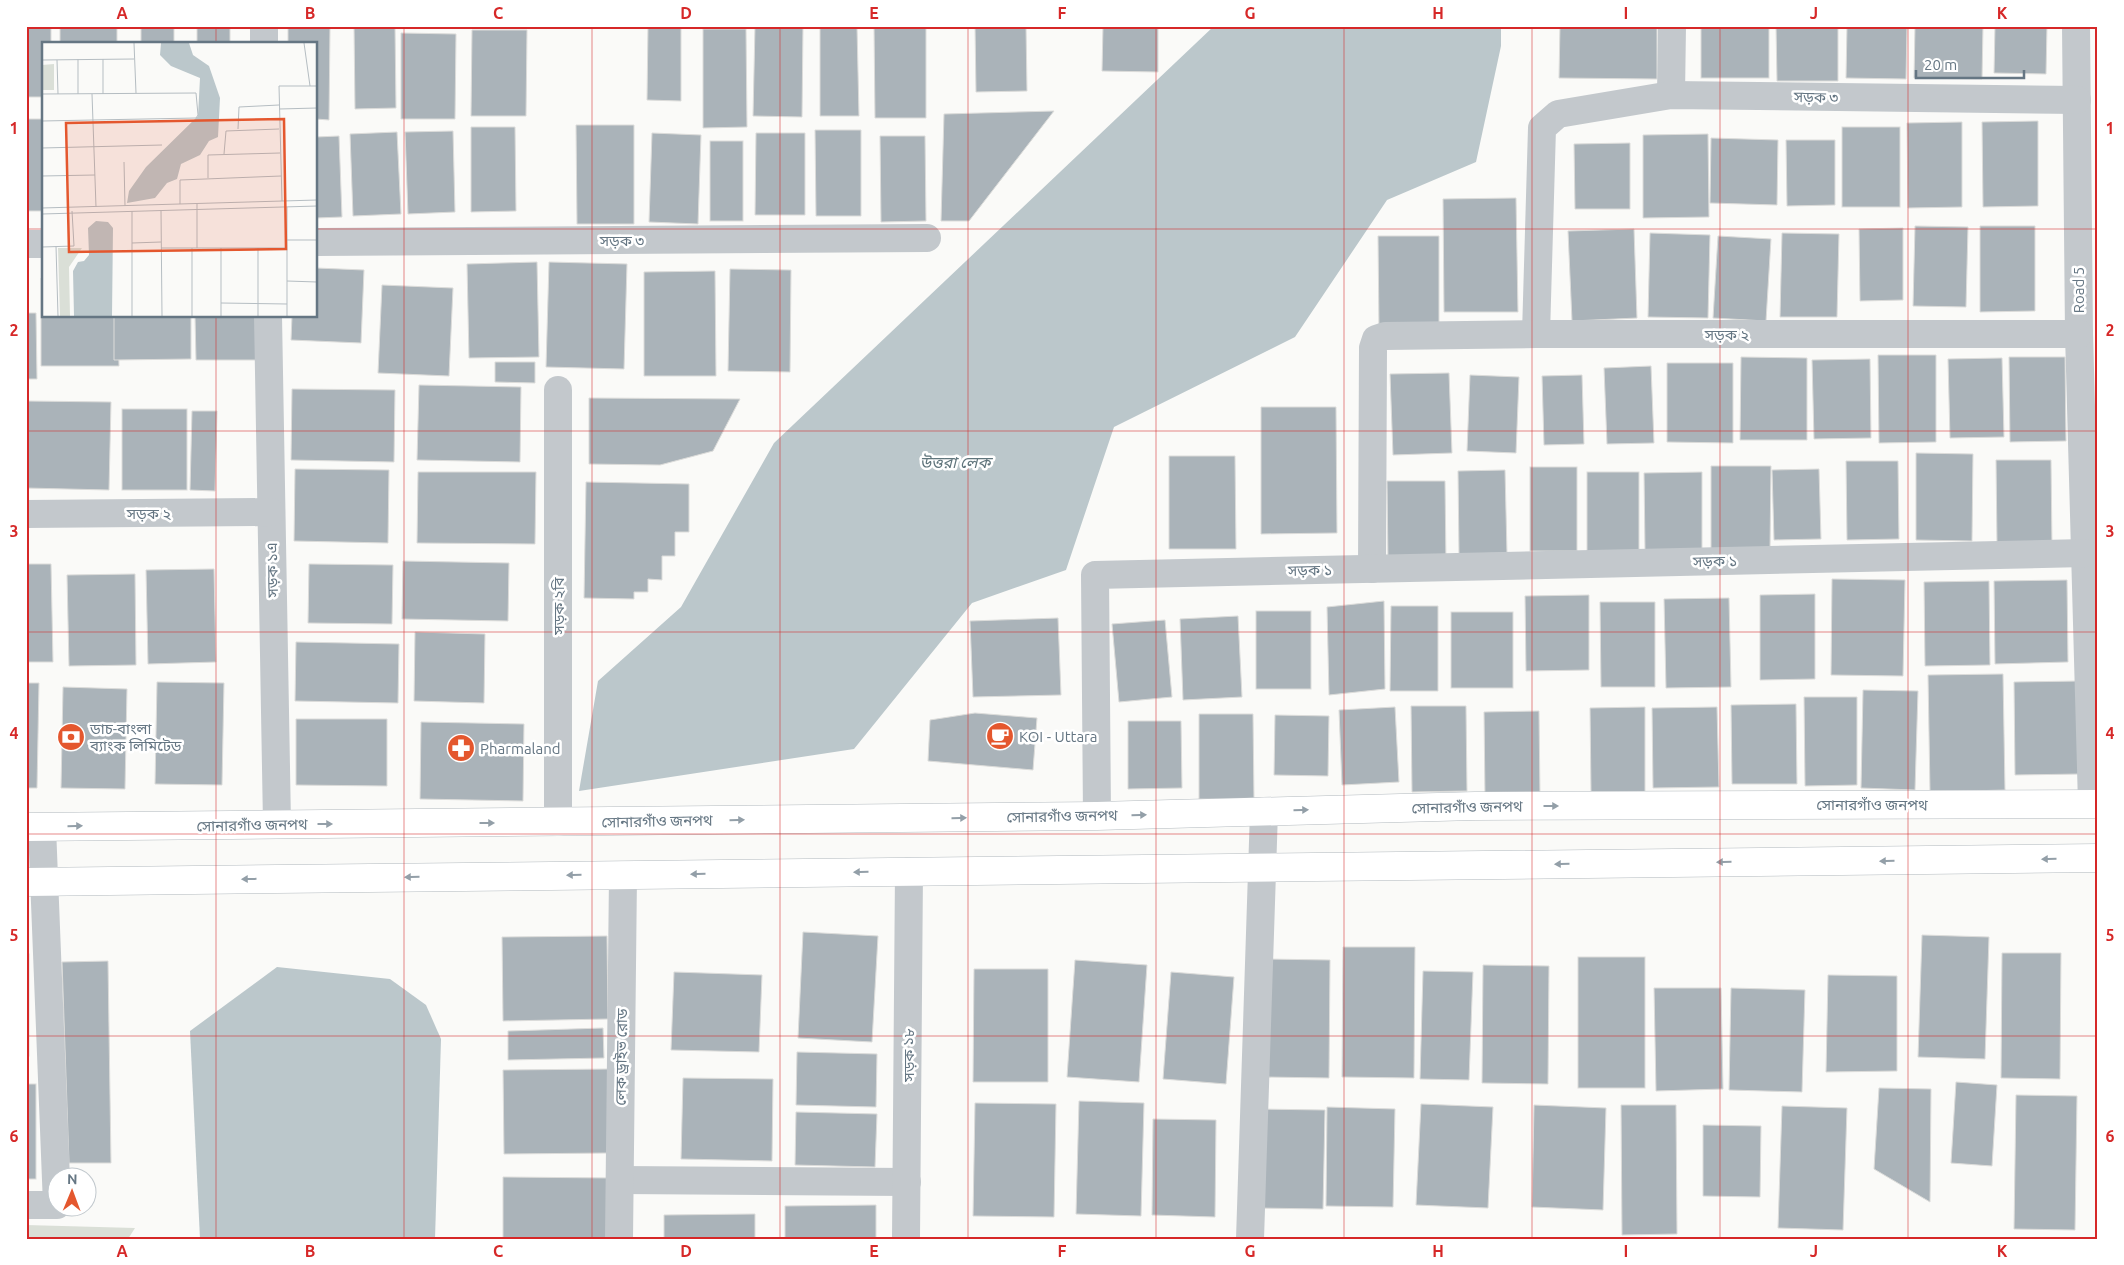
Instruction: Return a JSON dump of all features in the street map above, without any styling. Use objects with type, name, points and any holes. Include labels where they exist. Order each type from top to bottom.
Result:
[{"type":"main road","name":"সোনারগাঁও জনপথ","points":[[34,827],[1097,816],[1475,806],[2095,804]]},
{"type":"main road","points":[[35,881],[2098,858]]},
{"type":"street","points":[[264,26],[264,42]]},
{"type":"street","points":[[1670,95],[1672,26]]},
{"type":"street","name":"Road 5","points":[[2076,26],[2079,334],[2085,553]]},
{"type":"street","name":"সড়ক ৩","points":[[1536,334],[1542,128],[1558,114],[1670,95],[2077,100]]},
{"type":"street","name":"সড়ক ৩","points":[[318,242],[927,238]]},
{"type":"street","points":[[26,244],[42,244]]},
{"type":"street","name":"সড়ক ১এ","points":[[268,318],[276,824]]},
{"type":"street","name":"সড়ক ২","points":[[1372,569],[1373,348],[1376,339],[1384,336],[1536,334],[2079,334]]},
{"type":"street","name":"সড়ক ২বি","points":[[558,390],[558,822]]},
{"type":"street","name":"সড়ক ২","points":[[26,514],[271,512]]},
{"type":"street","points":[[2085,553],[2095,804]]},
{"type":"street","name":"সড়ক ১","points":[[1097,816],[1095,575],[2085,553]]},
{"type":"street","points":[[1250,1239],[1264,811]]},
{"type":"street","points":[[26,1205],[57,1205],[35,881],[34,827]]},
{"type":"street","name":"সড়ক ১৮","points":[[906,1239],[909,872]]},
{"type":"street","name":"লেক ড্রাইভ রোড","points":[[619,1239],[623,875]]},
{"type":"street","points":[[620,1180],[907,1182]]},
{"type":"shaded area","points":[[26,1225],[135,1228],[128,1239],[26,1239]]},
{"type":"water","name":"উত্তরা লেক","points":[[1214,26],[1501,26],[1501,46],[1476,162],[1387,200],[1295,337],[1114,427],[1066,570],[972,603],[854,749],[579,791],[598,681],[681,607],[774,443]]},
{"type":"water","points":[[277,967],[390,979],[426,1005],[441,1039],[435,1239],[200,1239],[190,1031]]},
{"type":"building","points":[[26,26],[51,26],[51,42],[42,42],[42,97],[26,97]]},
{"type":"building","points":[[60,26],[117,26],[117,42],[60,42]]},
{"type":"building","points":[[141,26],[174,26],[174,42],[141,42]]},
{"type":"building","points":[[197,26],[230,26],[230,42],[197,42]]},
{"type":"building","points":[[354,26],[395,26],[396,108],[355,109]]},
{"type":"building","points":[[648,26],[681,26],[681,101],[647,100]]},
{"type":"building","points":[[755,26],[803,26],[802,117],[753,116]]},
{"type":"building","points":[[874,26],[926,26],[926,118],[875,118]]},
{"type":"building","points":[[975,26],[1026,26],[1027,91],[976,92]]},
{"type":"building","points":[[1103,26],[1158,26],[1158,72],[1102,71]]},
{"type":"building","points":[[1560,26],[1657,26],[1657,79],[1559,78]]},
{"type":"building","points":[[1701,26],[1769,26],[1769,78],[1701,78]]},
{"type":"building","points":[[1776,26],[1838,26],[1838,81],[1777,81]]},
{"type":"building","points":[[1847,26],[1907,26],[1906,79],[1846,78]]},
{"type":"building","points":[[1915,26],[1983,26],[1982,79],[1914,78]]},
{"type":"building","points":[[1995,26],[2047,26],[2046,74],[1994,73]]},
{"type":"building","points":[[288,27],[330,27],[329,120],[318,119],[318,42],[288,42]]},
{"type":"building","points":[[857,27],[859,116],[820,116],[820,28]]},
{"type":"building","points":[[703,29],[746,29],[747,127],[703,128]]},
{"type":"building","points":[[472,30],[527,30],[526,116],[471,116]]},
{"type":"building","points":[[401,33],[456,34],[455,119],[401,119]]},
{"type":"building","points":[[1054,111],[969,221],[941,221],[944,114]]},
{"type":"building","points":[[26,119],[42,119],[42,211],[26,211]]},
{"type":"building","points":[[2038,121],[2038,206],[1983,207],[1982,122]]},
{"type":"building","points":[[1962,122],[1962,207],[1908,208],[1907,123]]},
{"type":"building","points":[[576,125],[634,125],[634,224],[577,224]]},
{"type":"building","points":[[471,127],[515,127],[516,211],[471,212]]},
{"type":"building","points":[[1842,127],[1900,127],[1900,207],[1842,207]]},
{"type":"building","points":[[815,130],[861,130],[861,216],[816,216]]},
{"type":"building","points":[[453,131],[455,212],[408,214],[405,132]]},
{"type":"building","points":[[397,132],[401,214],[353,216],[350,134]]},
{"type":"building","points":[[652,133],[701,135],[698,224],[649,222]]},
{"type":"building","points":[[756,133],[805,133],[805,215],[755,215]]},
{"type":"building","points":[[1708,134],[1709,217],[1643,218],[1643,135]]},
{"type":"building","points":[[339,136],[342,217],[318,218],[318,137]]},
{"type":"building","points":[[880,136],[925,136],[926,221],[881,222]]},
{"type":"building","points":[[1711,138],[1778,140],[1777,205],[1710,203]]},
{"type":"building","points":[[1786,140],[1835,140],[1835,205],[1787,206]]},
{"type":"building","points":[[710,141],[743,141],[743,221],[710,221]]},
{"type":"building","points":[[1630,143],[1630,209],[1575,209],[1574,144]]},
{"type":"building","points":[[1516,198],[1518,312],[1444,312],[1443,199]]},
{"type":"building","points":[[1915,226],[1968,227],[1966,307],[1913,306]]},
{"type":"building","points":[[1980,226],[2035,226],[2035,311],[1980,312]]},
{"type":"building","points":[[1903,228],[1903,300],[1860,301],[1859,229]]},
{"type":"building","points":[[1634,229],[1637,318],[1572,321],[1568,231]]},
{"type":"building","points":[[1650,233],[1710,235],[1708,318],[1648,317]]},
{"type":"building","points":[[1782,233],[1839,234],[1837,317],[1780,317]]},
{"type":"building","points":[[1378,236],[1439,236],[1439,329],[1379,330]]},
{"type":"building","points":[[1718,236],[1771,239],[1766,321],[1713,318]]},
{"type":"building","points":[[537,262],[539,357],[469,358],[467,264]]},
{"type":"building","points":[[549,262],[627,264],[624,369],[546,367]]},
{"type":"building","points":[[318,268],[364,270],[361,343],[291,340],[292,318],[318,318]]},
{"type":"building","points":[[730,269],[791,270],[790,372],[728,371]]},
{"type":"building","points":[[27,271],[27,300],[26,300]]},
{"type":"building","points":[[715,271],[716,376],[644,376],[644,272]]},
{"type":"building","points":[[41,278],[42,318],[118,318],[119,366],[41,366]]},
{"type":"building","points":[[382,285],[453,288],[449,376],[378,373]]},
{"type":"building","points":[[26,313],[36,313],[37,379],[26,379]]},
{"type":"building","points":[[114,318],[191,318],[191,359],[114,360]]},
{"type":"building","points":[[195,318],[267,318],[268,360],[196,360]]},
{"type":"building","points":[[1878,355],[1936,355],[1936,442],[1879,443]]},
{"type":"building","points":[[1741,357],[1807,358],[1807,440],[1740,440]]},
{"type":"building","points":[[2009,357],[2065,357],[2066,441],[2010,442]]},
{"type":"building","points":[[2002,358],[2004,437],[1950,438],[1948,359]]},
{"type":"building","points":[[1870,359],[1871,438],[1814,439],[1812,360]]},
{"type":"building","points":[[495,362],[535,362],[535,383],[495,382]]},
{"type":"building","points":[[1667,363],[1733,363],[1733,443],[1667,442]]},
{"type":"building","points":[[1651,366],[1654,443],[1607,444],[1604,368]]},
{"type":"building","points":[[1449,373],[1452,453],[1393,455],[1390,374]]},
{"type":"building","points":[[1470,375],[1519,377],[1516,453],[1467,451]]},
{"type":"building","points":[[1582,375],[1584,444],[1544,445],[1542,376]]},
{"type":"building","points":[[419,385],[521,387],[520,462],[417,460]]},
{"type":"building","points":[[292,389],[395,390],[394,462],[291,460]]},
{"type":"building","points":[[589,398],[740,399],[713,451],[660,465],[589,464]]},
{"type":"building","points":[[26,401],[111,402],[109,490],[26,488]]},
{"type":"building","points":[[1261,407],[1336,407],[1337,533],[1261,534]]},
{"type":"building","points":[[122,409],[187,409],[187,490],[122,490]]},
{"type":"building","points":[[192,411],[217,411],[215,491],[190,490]]},
{"type":"building","points":[[1916,453],[1973,454],[1972,541],[1916,540]]},
{"type":"building","points":[[1169,456],[1235,456],[1236,549],[1169,549]]},
{"type":"building","points":[[1996,460],[2051,460],[2052,545],[1997,545]]},
{"type":"building","points":[[1846,461],[1898,461],[1899,539],[1847,540]]},
{"type":"building","points":[[1711,466],[1771,466],[1770,550],[1711,549]]},
{"type":"building","points":[[1530,467],[1577,467],[1577,551],[1530,551]]},
{"type":"building","points":[[295,469],[389,470],[388,543],[294,541]]},
{"type":"building","points":[[1819,469],[1821,539],[1774,540],[1772,470]]},
{"type":"building","points":[[1505,470],[1507,553],[1459,554],[1458,471]]},
{"type":"building","points":[[418,472],[536,472],[535,544],[417,543]]},
{"type":"building","points":[[1587,472],[1639,472],[1639,552],[1587,552]]},
{"type":"building","points":[[1702,472],[1702,549],[1645,550],[1644,473]]},
{"type":"building","points":[[1387,481],[1445,481],[1446,563],[1388,563]]},
{"type":"building","points":[[586,482],[689,484],[689,532],[675,532],[675,556],[662,556],[662,580],[648,579],[648,592],[634,592],[634,599],[584,598]]},
{"type":"building","points":[[403,561],[509,563],[508,621],[402,619]]},
{"type":"building","points":[[26,564],[51,564],[53,662],[26,662]]},
{"type":"building","points":[[309,564],[393,565],[392,624],[308,623]]},
{"type":"building","points":[[214,569],[216,662],[148,664],[146,570]]},
{"type":"building","points":[[135,574],[136,665],[69,666],[67,575]]},
{"type":"building","points":[[1832,579],[1905,580],[1903,676],[1831,675]]},
{"type":"building","points":[[2067,580],[2068,662],[1995,664],[1994,581]]},
{"type":"building","points":[[1989,581],[1990,665],[1925,666],[1924,582]]},
{"type":"building","points":[[1815,594],[1815,679],[1760,680],[1760,595]]},
{"type":"building","points":[[1589,595],[1589,670],[1526,671],[1525,596]]},
{"type":"building","points":[[1729,598],[1731,687],[1666,688],[1664,599]]},
{"type":"building","points":[[1384,601],[1385,689],[1329,695],[1327,607]]},
{"type":"building","points":[[1600,602],[1655,602],[1655,687],[1601,687]]},
{"type":"building","points":[[1391,606],[1438,606],[1438,691],[1390,691]]},
{"type":"building","points":[[1256,611],[1311,611],[1311,689],[1256,689]]},
{"type":"building","points":[[1451,612],[1513,612],[1513,688],[1451,688]]},
{"type":"building","points":[[1238,616],[1242,697],[1183,700],[1180,619]]},
{"type":"building","points":[[1058,618],[1061,695],[973,697],[970,621]]},
{"type":"building","points":[[1165,620],[1172,697],[1119,702],[1112,624]]},
{"type":"building","points":[[415,632],[485,634],[484,703],[414,701]]},
{"type":"building","points":[[296,642],[399,644],[398,703],[295,701]]},
{"type":"building","points":[[2003,674],[2005,790],[1930,792],[1928,675]]},
{"type":"building","points":[[2080,681],[2081,774],[2015,775],[2014,682]]},
{"type":"building","points":[[157,682],[224,683],[222,785],[155,784]]},
{"type":"building","points":[[26,683],[39,683],[37,788],[26,788]]},
{"type":"building","points":[[63,687],[127,689],[125,789],[61,788]]},
{"type":"building","points":[[1863,690],[1918,691],[1915,790],[1861,788]]},
{"type":"building","points":[[1804,697],[1857,697],[1857,785],[1805,786]]},
{"type":"building","points":[[1796,704],[1797,784],[1732,784],[1731,705]]},
{"type":"building","points":[[1411,706],[1466,706],[1467,791],[1412,792]]},
{"type":"building","points":[[1395,707],[1399,782],[1342,785],[1339,710]]},
{"type":"building","points":[[1645,707],[1645,792],[1591,792],[1590,708]]},
{"type":"building","points":[[1717,707],[1719,787],[1653,788],[1652,708]]},
{"type":"building","points":[[1539,711],[1540,796],[1485,797],[1484,712]]},
{"type":"building","points":[[975,713],[1037,718],[1033,770],[928,761],[930,720]]},
{"type":"building","points":[[1199,714],[1253,714],[1254,799],[1199,799]]},
{"type":"building","points":[[1275,715],[1329,716],[1328,776],[1274,775]]},
{"type":"building","points":[[296,719],[387,719],[387,786],[296,785]]},
{"type":"building","points":[[1128,721],[1181,721],[1182,788],[1128,789]]},
{"type":"building","points":[[421,722],[524,724],[523,801],[420,799]]},
{"type":"building","points":[[803,932],[878,936],[872,1042],[798,1038]]},
{"type":"building","points":[[1922,935],[1989,937],[1985,1059],[1918,1057]]},
{"type":"building","points":[[607,936],[608,1019],[503,1021],[502,937]]},
{"type":"building","points":[[1343,947],[1415,947],[1414,1078],[1342,1077]]},
{"type":"building","points":[[2002,953],[2061,953],[2060,1079],[2001,1078]]},
{"type":"building","points":[[26,954],[29,954],[29,1056],[26,1056]]},
{"type":"building","points":[[1578,957],[1645,957],[1645,1088],[1578,1088]]},
{"type":"building","points":[[1264,959],[1330,960],[1329,1078],[1263,1077]]},
{"type":"building","points":[[1075,960],[1147,965],[1139,1082],[1067,1077]]},
{"type":"building","points":[[108,961],[111,1163],[69,1163],[62,962]]},
{"type":"building","points":[[1483,965],[1549,966],[1548,1084],[1482,1083]]},
{"type":"building","points":[[974,969],[1048,969],[1048,1082],[973,1082]]},
{"type":"building","points":[[1423,971],[1473,972],[1469,1080],[1420,1079]]},
{"type":"building","points":[[674,972],[762,975],[759,1052],[671,1050]]},
{"type":"building","points":[[1171,972],[1234,977],[1226,1084],[1163,1079]]},
{"type":"building","points":[[1828,975],[1897,976],[1897,1071],[1826,1072]]},
{"type":"building","points":[[1654,988],[1721,988],[1723,1089],[1656,1091]]},
{"type":"building","points":[[1731,988],[1805,990],[1802,1092],[1729,1090]]},
{"type":"building","points":[[603,1028],[604,1058],[508,1060],[508,1031]]},
{"type":"building","points":[[797,1052],[877,1054],[876,1107],[796,1105]]},
{"type":"building","points":[[609,1069],[609,1153],[504,1154],[503,1070]]},
{"type":"building","points":[[683,1078],[773,1079],[772,1161],[681,1159]]},
{"type":"building","points":[[1956,1082],[1997,1085],[1992,1166],[1951,1163]]},
{"type":"building","points":[[26,1084],[36,1084],[36,1179],[26,1179]]},
{"type":"building","points":[[1879,1088],[1931,1089],[1930,1202],[1874,1169]]},
{"type":"building","points":[[2016,1095],[2077,1096],[2075,1230],[2014,1229]]},
{"type":"building","points":[[1079,1101],[1144,1103],[1141,1216],[1076,1214]]},
{"type":"building","points":[[975,1103],[1056,1104],[1054,1217],[973,1216]]},
{"type":"building","points":[[1421,1104],[1493,1107],[1488,1208],[1416,1205]]},
{"type":"building","points":[[1534,1105],[1606,1108],[1603,1210],[1532,1207]]},
{"type":"building","points":[[1621,1105],[1676,1105],[1677,1234],[1622,1235]]},
{"type":"building","points":[[1782,1106],[1847,1108],[1843,1230],[1778,1228]]},
{"type":"building","points":[[1327,1107],[1395,1109],[1393,1207],[1326,1206]]},
{"type":"building","points":[[1257,1109],[1325,1110],[1323,1209],[1255,1208]]},
{"type":"building","points":[[796,1112],[877,1114],[875,1167],[795,1165]]},
{"type":"building","points":[[1153,1119],[1216,1120],[1215,1217],[1152,1215]]},
{"type":"building","points":[[1703,1125],[1761,1126],[1760,1197],[1703,1196]]},
{"type":"building","points":[[503,1177],[612,1178],[612,1239],[503,1239]]},
{"type":"building","points":[[876,1205],[876,1239],[785,1239],[785,1206]]},
{"type":"building","points":[[755,1214],[755,1239],[664,1239],[664,1215]]},
{"type":"place","name":"KOI - Uttara","points":[[1000,736]]},
{"type":"place","name":"ডাচ-বাংলা ব্যাংক লিমিটেড","points":[[71,737]]},
{"type":"place","name":"Pharmaland","points":[[461,748]]}]
